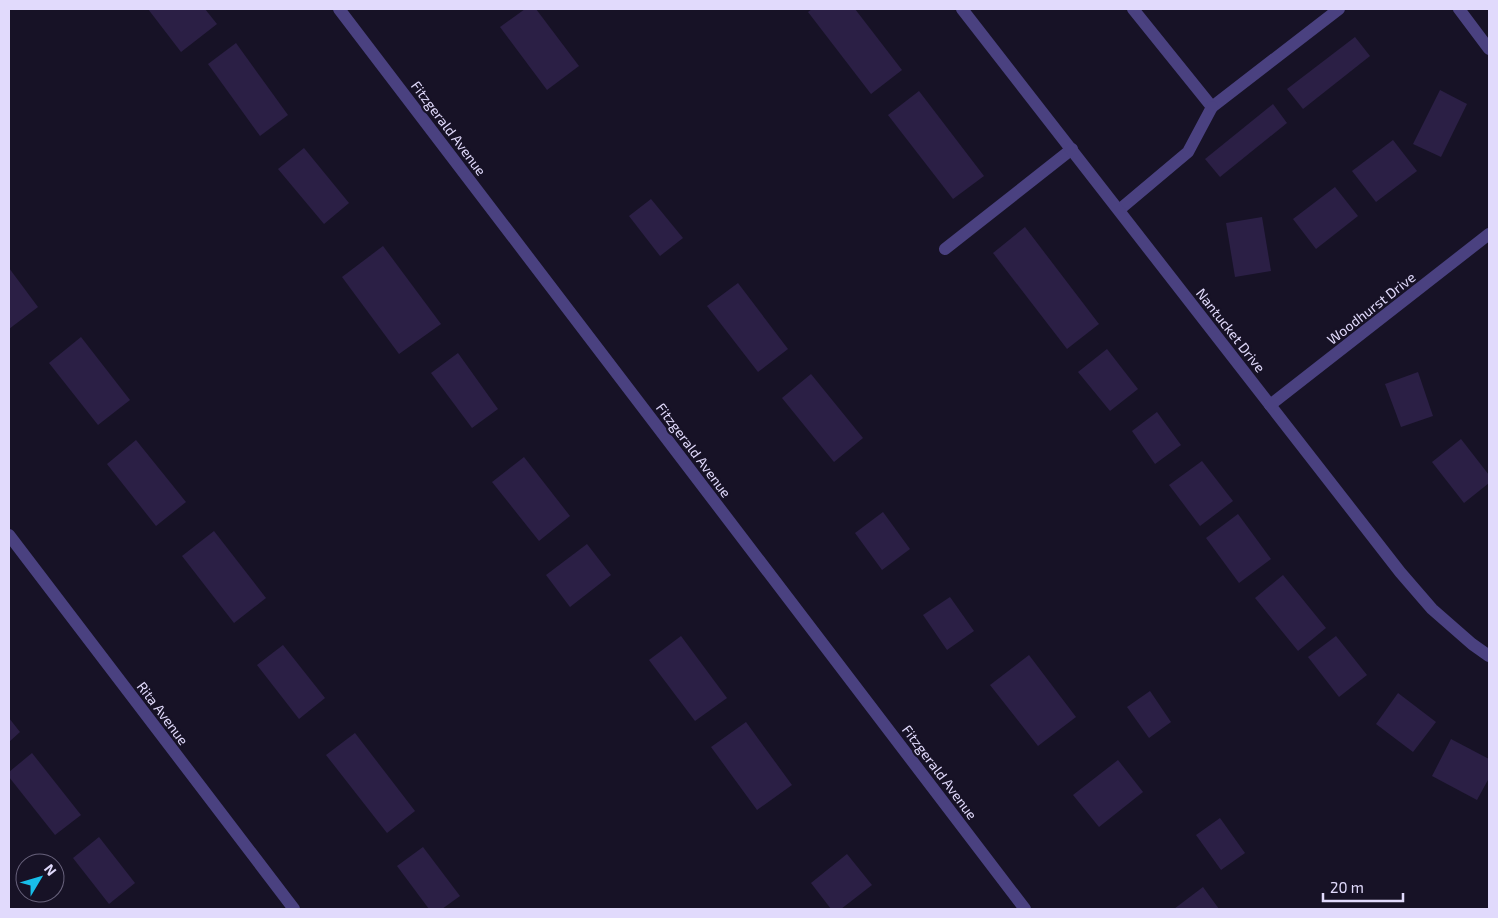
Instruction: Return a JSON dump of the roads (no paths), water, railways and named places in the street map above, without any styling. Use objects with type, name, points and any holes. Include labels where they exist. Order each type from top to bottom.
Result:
[{"type":"street","name":"Fitzgerald Avenue","points":[[339,9],[1025,909]]},
{"type":"street","name":"Nantucket Drive","points":[[962,9],[1400,572],[1432,610],[1489,656]]},
{"type":"street","points":[[1133,9],[1212,107]]},
{"type":"street","points":[[1119,210],[1188,152],[1212,107],[1339,9]]},
{"type":"street","points":[[1458,9],[1489,49]]},
{"type":"street","points":[[945,249],[1072,149]]},
{"type":"street","name":"Woodhurst Drive","points":[[1270,405],[1489,234]]},
{"type":"street","name":"Rita Avenue","points":[[9,534],[294,909]]}]
